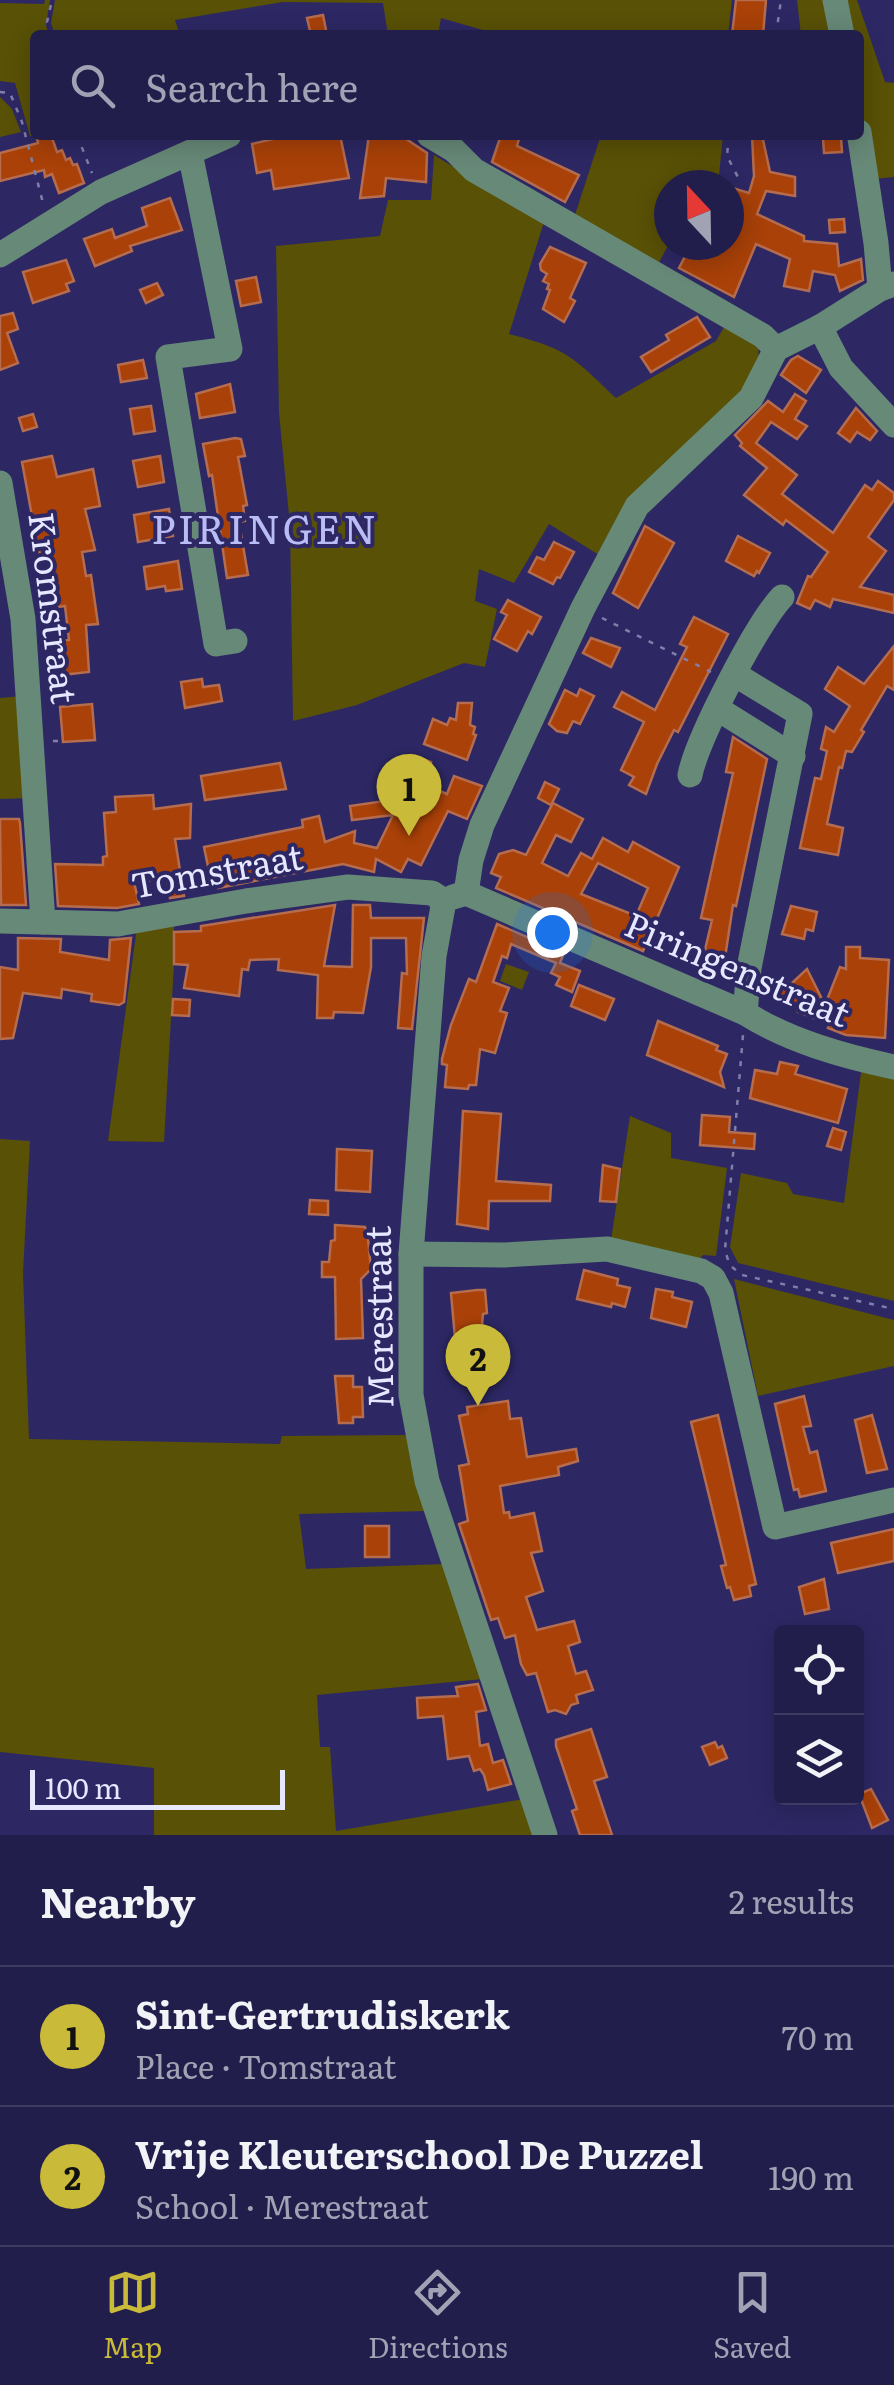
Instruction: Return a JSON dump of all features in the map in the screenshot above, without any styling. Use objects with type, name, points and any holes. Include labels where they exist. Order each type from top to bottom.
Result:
[{"type":"street","points":[[835,0],[841,30]]},
{"type":"street","points":[[0,256],[100,192],[219,140]]},
{"type":"street","points":[[438,140],[474,170],[763,336],[776,349],[887,287],[860,140]]},
{"type":"street","points":[[190,153],[230,349],[168,358],[216,644],[235,641]]},
{"type":"street","points":[[820,327],[841,368],[894,425]]},
{"type":"street","name":"Merestraat","points":[[545,1835],[427,1481],[411,1395],[411,1254],[432,975],[482,824],[583,608],[637,506],[751,398],[776,349]]},
{"type":"street","name":"Kromstraat","points":[[0,483],[23,619],[43,922]]},
{"type":"street","points":[[690,775],[694,757],[769,610],[782,597]]},
{"type":"street","points":[[734,679],[800,714],[749,968],[745,1013]]},
{"type":"street","points":[[718,709],[792,756]]},
{"type":"street","name":"Tomstraat","points":[[0,921],[118,924],[348,887],[455,897]]},
{"type":"street","name":"Piringenstraat","points":[[455,897],[745,1013],[808,1043],[894,1067]]},
{"type":"street","points":[[411,1254],[504,1255],[607,1249],[701,1271],[712,1278],[721,1293],[775,1527],[894,1500]]},
{"type":"path","points":[[49,30],[47,22],[52,0]]},
{"type":"path","points":[[777,30],[781,0]]},
{"type":"path","points":[[0,92],[10,93],[22,122],[50,223]]},
{"type":"path","points":[[78,140],[100,192]]},
{"type":"path","points":[[729,140],[727,156],[735,170]]},
{"type":"path","points":[[583,608],[734,679]]},
{"type":"path","points":[[42,740],[64,742]]},
{"type":"path","points":[[745,1013],[725,1250],[729,1264],[742,1275],[894,1309]]},
{"type":"shaded area","points":[[50,0],[48,30],[30,30],[30,136],[15,83],[0,81],[0,3],[44,4]]},
{"type":"shaded area","points":[[55,0],[732,0],[729,30],[483,30],[441,18],[439,30],[387,30],[383,3],[283,2],[175,20],[178,30],[53,30]]},
{"type":"shaded area","points":[[797,0],[828,0],[833,30],[800,30]]},
{"type":"shaded area","points":[[836,0],[857,0],[885,82],[894,83],[894,177],[874,179],[864,135],[864,30],[842,30]]},
{"type":"shaded area","points":[[0,97],[12,109],[21,132],[0,137]]},
{"type":"shaded area","points":[[599,140],[722,140],[720,170],[654,170],[654,260],[660,260],[658,264],[574,218]]},
{"type":"shaded area","points":[[434,155],[544,222],[509,334],[568,356],[616,398],[716,341],[727,322],[758,343],[759,362],[754,379],[599,555],[549,524],[514,583],[479,569],[475,601],[497,609],[485,667],[464,663],[357,705],[293,721],[290,525],[279,413],[276,246],[380,236],[388,200],[431,200]]},
{"type":"shaded area","points":[[23,696],[31,798],[0,799],[0,698]]},
{"type":"shaded area","points":[[174,921],[164,1142],[108,1141],[137,927]]},
{"type":"shaded area","points":[[506,964],[529,972],[522,990],[500,981]]},
{"type":"shaded area","points":[[862,1065],[894,1074],[894,1301],[738,1263],[730,1247],[741,1173],[787,1183],[793,1194],[844,1203]]},
{"type":"shaded area","points":[[630,1116],[671,1133],[671,1158],[727,1168],[716,1256],[703,1255],[698,1261],[611,1240]]},
{"type":"shaded area","points":[[0,1139],[30,1141],[23,1273],[29,1439],[280,1444],[282,1436],[406,1435],[427,1511],[299,1514],[306,1569],[444,1564],[483,1679],[317,1695],[320,1747],[330,1747],[336,1831],[524,1799],[535,1835],[154,1835],[154,1768],[0,1752]]},
{"type":"shaded area","points":[[734,1279],[894,1320],[894,1366],[758,1396]]},
{"type":"building","points":[[736,0],[766,0],[763,30],[733,30]]},
{"type":"building","points":[[323,15],[326,30],[310,30],[307,18]]},
{"type":"building","points":[[37,140],[53,140],[57,152],[62,150],[66,160],[70,158],[73,165],[77,164],[84,183],[59,193],[52,174],[45,177],[44,170],[0,181],[0,153],[38,143]]},
{"type":"building","points":[[269,140],[341,140],[349,178],[274,189],[271,170],[257,173],[252,144]]},
{"type":"building","points":[[368,140],[408,140],[427,153],[426,182],[386,178],[384,196],[360,198]]},
{"type":"building","points":[[499,140],[519,140],[517,146],[579,175],[565,202],[492,162]]},
{"type":"building","points":[[752,140],[763,140],[770,172],[795,177],[795,196],[766,191],[757,214],[804,236],[804,241],[837,244],[839,266],[861,259],[863,280],[840,291],[835,275],[813,271],[809,291],[784,286],[790,259],[756,244],[734,297],[679,268],[683,260],[744,260],[744,192],[749,193],[754,176]]},
{"type":"building","points":[[823,140],[841,140],[842,152],[824,153]]},
{"type":"building","points":[[170,198],[182,230],[130,246],[132,251],[95,266],[84,239],[112,229],[115,238],[147,226],[142,208]]},
{"type":"building","points":[[844,219],[845,232],[830,233],[829,220]]},
{"type":"building","points":[[550,247],[586,263],[564,322],[543,309],[550,290],[543,281],[547,274],[540,264]]},
{"type":"building","points":[[66,260],[74,281],[66,284],[69,291],[33,303],[23,272]]},
{"type":"building","points":[[256,277],[261,302],[241,306],[236,281]]},
{"type":"building","points":[[157,283],[163,295],[146,303],[140,290]]},
{"type":"building","points":[[13,313],[18,329],[7,333],[18,363],[0,370],[0,316]]},
{"type":"building","points":[[697,317],[710,337],[651,372],[641,357],[669,340],[666,335]]},
{"type":"building","points":[[798,356],[821,370],[806,393],[781,375]]},
{"type":"building","points":[[143,360],[147,378],[121,382],[118,365]]},
{"type":"building","points":[[230,384],[235,412],[200,418],[196,394]]},
{"type":"building","points":[[795,394],[806,401],[795,419],[807,426],[797,439],[771,422],[756,443],[797,475],[782,494],[833,533],[865,485],[872,490],[878,481],[894,493],[894,500],[868,537],[886,551],[860,587],[894,595],[894,613],[833,599],[830,607],[815,600],[810,609],[797,603],[808,576],[828,552],[744,495],[767,468],[740,446],[742,443],[735,435],[768,401],[783,412]]},
{"type":"building","points":[[151,406],[155,431],[134,434],[130,409]]},
{"type":"building","points":[[856,408],[877,431],[870,440],[857,432],[850,442],[838,433]]},
{"type":"building","points":[[33,414],[37,427],[23,431],[19,418]]},
{"type":"building","points":[[241,439],[245,456],[238,457],[247,505],[243,506],[245,521],[239,522],[248,575],[227,578],[212,475],[209,476],[203,444]]},
{"type":"building","points":[[52,456],[57,477],[93,469],[100,506],[85,509],[95,550],[82,552],[86,576],[91,575],[98,624],[86,625],[89,672],[61,675],[59,641],[69,640],[65,606],[51,608],[49,552],[39,554],[22,462]]},
{"type":"building","points":[[160,456],[164,482],[138,487],[133,461]]},
{"type":"building","points":[[169,509],[173,536],[138,542],[134,515]]},
{"type":"building","points":[[645,526],[674,543],[638,608],[613,593]]},
{"type":"building","points":[[738,536],[770,553],[754,576],[726,561]]},
{"type":"building","points":[[554,542],[574,552],[553,584],[529,572],[537,557],[544,560]]},
{"type":"building","points":[[178,561],[182,589],[147,589],[144,567]]},
{"type":"building","points":[[508,600],[541,617],[517,651],[494,639],[507,615],[501,612]]},
{"type":"building","points":[[694,617],[728,634],[678,732],[674,730],[646,794],[629,785],[634,777],[621,770],[644,722],[614,707],[622,692],[655,710],[687,647],[680,644]]},
{"type":"building","points":[[591,638],[620,648],[611,667],[583,653]]},
{"type":"building","points":[[894,646],[894,690],[887,686],[861,730],[864,732],[852,752],[846,751],[842,768],[839,767],[827,824],[843,828],[838,855],[800,848],[815,778],[821,779],[827,751],[821,749],[826,727],[834,732],[850,706],[825,689],[838,667],[864,684]]},
{"type":"building","points":[[202,679],[203,687],[219,685],[222,701],[185,708],[181,682]]},
{"type":"building","points":[[580,689],[594,696],[580,724],[573,721],[567,733],[557,731],[549,724],[565,690],[577,696]]},
{"type":"building","points":[[458,703],[472,703],[470,725],[475,727],[476,735],[467,760],[424,744],[433,719],[447,725],[450,718],[456,720]]},
{"type":"building","points":[[92,704],[95,740],[63,742],[60,707]]},
{"type":"building","points":[[733,737],[767,759],[736,906],[733,905],[723,971],[701,967],[712,920],[701,918],[733,773],[726,772]]},
{"type":"building","points":[[411,755],[431,762],[423,784],[447,794],[454,776],[482,786],[467,819],[448,811],[421,865],[408,859],[401,872],[376,859],[374,872],[343,864],[212,886],[204,847],[303,827],[302,820],[319,816],[325,842],[355,831],[354,843],[377,848],[393,815],[352,820],[350,806],[385,801],[384,794],[398,792]]},
{"type":"building","points":[[280,763],[286,789],[205,800],[201,776]]},
{"type":"building","points":[[545,782],[559,789],[551,805],[538,798]]},
{"type":"building","points":[[153,795],[154,809],[191,804],[190,838],[175,839],[184,896],[170,898],[167,879],[134,882],[139,904],[117,908],[58,906],[55,864],[103,865],[103,857],[107,856],[104,813],[116,812],[115,797]]},
{"type":"building","points":[[553,803],[583,819],[571,842],[556,835],[542,863],[568,876],[581,853],[592,859],[603,838],[628,852],[633,842],[679,867],[643,951],[496,888],[501,877],[491,873],[499,854],[513,850],[526,855]],"holes":[[[598,863],[648,888],[636,916],[581,894]]]},
{"type":"building","points":[[0,819],[19,819],[26,905],[1,905]]},
{"type":"building","points":[[335,905],[324,966],[352,967],[353,905],[370,905],[371,918],[424,918],[412,1029],[398,1028],[402,973],[407,974],[406,938],[371,938],[371,967],[363,1013],[334,1012],[333,1018],[317,1018],[318,975],[278,970],[279,959],[250,960],[248,970],[242,969],[239,996],[184,988],[188,965],[174,964],[174,932],[201,931],[201,926]]},
{"type":"building","points":[[791,906],[817,912],[813,931],[806,929],[804,939],[782,934]]},
{"type":"building","points":[[497,924],[564,953],[560,963],[580,971],[572,992],[556,985],[560,977],[551,973],[556,963],[511,944],[493,982],[509,988],[500,1011],[507,1013],[495,1053],[480,1049],[476,1085],[469,1085],[468,1089],[445,1087],[447,1065],[442,1064],[442,1059],[451,1025],[469,979],[476,982]]},
{"type":"building","points":[[18,938],[61,939],[60,952],[109,960],[110,940],[131,938],[124,1002],[119,1005],[91,1001],[92,994],[62,989],[61,998],[23,993],[13,1038],[0,1039],[0,967],[18,970]]},
{"type":"building","points":[[846,947],[860,947],[860,958],[889,960],[885,1038],[846,1035],[828,1028],[829,1024],[798,1012],[797,1005],[772,994],[779,979],[791,984],[807,969],[825,1005],[840,967],[846,969]]},
{"type":"building","points":[[579,985],[614,999],[605,1020],[571,1006]]},
{"type":"building","points":[[173,999],[190,1000],[189,1016],[172,1015]]},
{"type":"building","points":[[658,1021],[718,1046],[716,1050],[727,1054],[720,1072],[724,1087],[647,1055]]},
{"type":"building","points":[[780,1062],[798,1066],[795,1074],[847,1089],[838,1123],[750,1098],[755,1070],[777,1074]]},
{"type":"building","points":[[463,1111],[501,1114],[496,1181],[551,1185],[550,1201],[489,1201],[488,1229],[457,1224]]},
{"type":"building","points":[[702,1115],[730,1117],[729,1132],[755,1134],[754,1149],[700,1145]]},
{"type":"building","points":[[833,1128],[846,1132],[841,1150],[827,1146]]},
{"type":"building","points":[[337,1149],[372,1151],[370,1192],[336,1190]]},
{"type":"building","points":[[603,1165],[620,1169],[616,1202],[600,1201]]},
{"type":"building","points":[[310,1200],[328,1201],[328,1215],[309,1214]]},
{"type":"building","points":[[335,1225],[365,1227],[368,1239],[371,1269],[361,1279],[363,1338],[336,1339],[335,1277],[322,1277],[322,1262],[329,1262],[331,1241],[335,1240]]},
{"type":"building","points":[[584,1270],[618,1279],[617,1285],[630,1288],[625,1307],[577,1299]]},
{"type":"building","points":[[656,1289],[692,1302],[686,1327],[651,1318]]},
{"type":"building","points":[[485,1290],[487,1313],[483,1314],[481,1335],[455,1338],[451,1293]]},
{"type":"building","points":[[335,1376],[353,1376],[353,1387],[362,1387],[363,1417],[353,1417],[353,1423],[339,1423]]},
{"type":"building","points":[[804,1396],[811,1426],[803,1427],[810,1453],[817,1451],[826,1491],[800,1497],[798,1489],[794,1490],[775,1404]]},
{"type":"building","points":[[508,1401],[510,1419],[521,1418],[527,1457],[576,1449],[578,1461],[558,1467],[559,1475],[500,1486],[504,1513],[509,1512],[510,1518],[534,1513],[542,1551],[531,1553],[543,1591],[526,1597],[537,1630],[574,1621],[580,1642],[568,1646],[576,1674],[586,1671],[593,1690],[576,1695],[578,1703],[571,1705],[566,1714],[548,1712],[536,1673],[527,1675],[521,1664],[515,1635],[505,1638],[498,1618],[491,1620],[459,1524],[468,1521],[459,1466],[469,1464],[459,1416],[468,1414],[467,1407]]},
{"type":"building","points":[[718,1415],[756,1584],[749,1586],[751,1596],[734,1600],[721,1566],[726,1565],[691,1422]]},
{"type":"building","points":[[872,1415],[887,1469],[867,1473],[855,1420]]},
{"type":"building","points":[[365,1526],[389,1526],[389,1557],[365,1557]]},
{"type":"building","points":[[894,1529],[894,1561],[838,1573],[831,1543]]},
{"type":"building","points":[[824,1579],[829,1609],[805,1614],[799,1587]]},
{"type":"building","points":[[478,1684],[486,1710],[476,1712],[480,1746],[488,1744],[493,1763],[503,1760],[511,1784],[488,1790],[484,1775],[480,1769],[474,1771],[469,1756],[448,1759],[443,1716],[418,1718],[417,1698],[458,1696],[456,1687]]},
{"type":"building","points":[[591,1729],[607,1777],[594,1781],[612,1835],[580,1835],[572,1811],[577,1809],[556,1746],[556,1740]]},
{"type":"building","points":[[715,1742],[718,1748],[722,1746],[727,1758],[710,1765],[702,1747]]},
{"type":"building","points":[[871,1789],[888,1820],[872,1828],[863,1805],[864,1792]]},
{"type":"place","name":"Sint-Gertrudiskerk","points":[[409,836]]},
{"type":"place","name":"Vrije Kleuterschool De Puzzel","points":[[478,1406]]},
{"type":"district","name":"PIRINGEN","points":[[265,530]]}]
